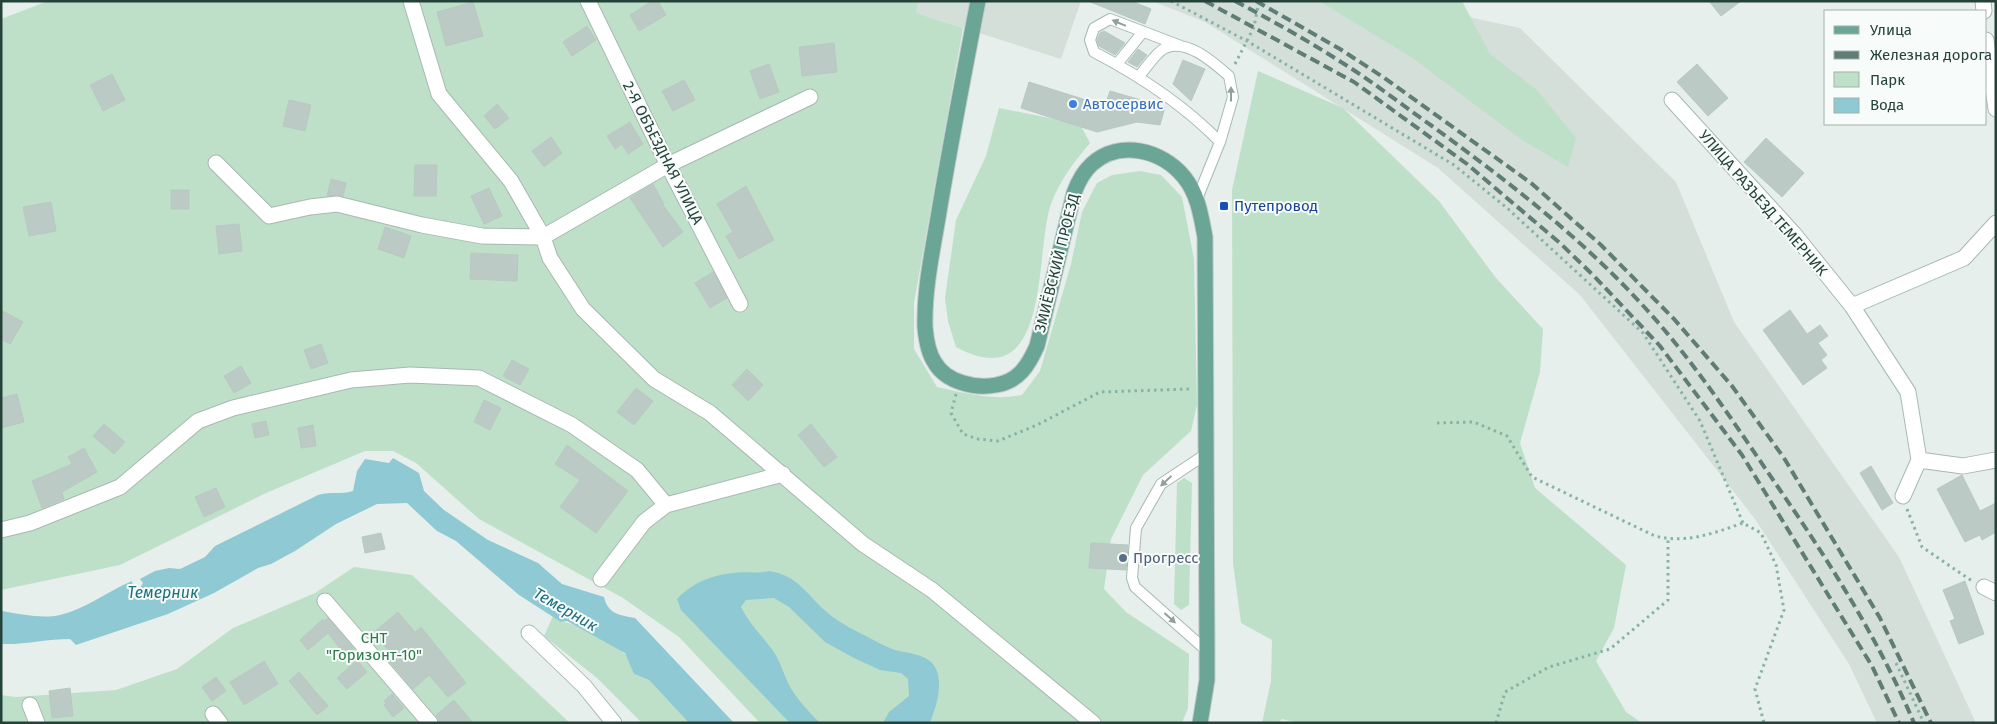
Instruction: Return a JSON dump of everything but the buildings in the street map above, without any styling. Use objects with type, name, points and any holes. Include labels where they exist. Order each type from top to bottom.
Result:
[{"type":"main road","name":"ЗМИЁВСКИЙ ПРОЕЗД","points":[[978,1],[937,226],[929,281],[925,327],[928,346],[935,364],[945,375],[959,382],[988,386],[1005,384],[1018,376],[1028,365],[1037,346],[1074,193],[1081,176],[1104,155],[1116,151],[1147,152],[1160,156],[1174,166],[1184,177],[1197,199],[1205,237],[1206,388],[1207,680],[1200,723]]},
{"type":"street","points":[[411,1],[439,94],[511,181],[543,237],[550,258],[583,309],[654,379],[710,413],[863,544],[932,590],[1093,723]]},
{"type":"street","name":"2-Я ОБЪЕЗДНАЯ УЛИЦА","points":[[588,1],[668,165],[740,304]]},
{"type":"street","points":[[1989,48],[1996,109]]},
{"type":"street","points":[[216,163],[270,216],[310,207],[337,204],[422,225],[482,236],[543,237],[668,165],[810,97]]},
{"type":"street","name":"УЛИЦА РАЗЪЕЗД ТЕМЕРНИК","points":[[1672,100],[1794,234],[1852,306],[1908,392],[1918,460]]},
{"type":"street","points":[[1852,306],[1964,258],[1996,223]]},
{"type":"street","points":[[1,530],[30,523],[120,487],[198,421],[233,408],[351,380],[410,374],[479,378],[572,425],[637,470],[666,505]]},
{"type":"street","points":[[1903,496],[1918,460],[1963,466],[1996,460]]},
{"type":"street","points":[[601,579],[644,522],[666,505],[783,474]]},
{"type":"street","points":[[325,600],[430,723]]},
{"type":"street","points":[[529,633],[584,686],[614,723]]},
{"type":"street","points":[[30,705],[37,723]]},
{"type":"lane","points":[[1197,199],[1220,142],[1233,97],[1229,76],[1209,59],[1181,46],[1110,19],[1094,28],[1090,40],[1094,52],[1138,77],[1198,120],[1220,142]]},
{"type":"lane","points":[[1117,64],[1142,32]]},
{"type":"lane","points":[[1138,77],[1164,48],[1181,46]]},
{"type":"lane","points":[[1206,454],[1161,484],[1136,528],[1132,578],[1135,586],[1207,652]]},
{"type":"path","points":[[1171,1],[1247,41],[1454,164],[1507,208],[1643,333],[1700,421],[1743,523],[1761,533],[1776,565],[1784,610],[1778,632],[1755,689],[1764,723]]},
{"type":"path","points":[[1229,76],[1254,27],[1259,1]]},
{"type":"path","points":[[959,382],[951,413],[962,434],[998,441],[1037,425],[1100,392],[1206,388]]},
{"type":"path","points":[[1437,423],[1474,422],[1507,436],[1532,477],[1655,536],[1668,539],[1690,539],[1743,523]]},
{"type":"path","points":[[1903,496],[1922,547],[1962,576],[1990,590]]},
{"type":"path","points":[[1496,723],[1505,692],[1549,667],[1610,649],[1668,600],[1668,539]]},
{"type":"path","points":[[1896,662],[1924,723]]},
{"type":"shaded area","points":[[916,1],[1081,1],[1061,59],[916,13]]},
{"type":"shaded area","points":[[1152,1],[1392,1],[1520,28],[1676,182],[1734,322],[1899,557],[1976,723],[1877,723],[1849,664],[1755,519],[1580,295],[1438,168],[1205,22]]},
{"type":"green space","points":[[48,1],[918,1],[916,13],[963,28],[914,303],[914,349],[937,387],[990,397],[1022,395],[1040,371],[1071,264],[1082,212],[1097,183],[1112,175],[1140,171],[1161,175],[1182,197],[1194,259],[1197,405],[1191,431],[1143,475],[1111,539],[1104,589],[1126,612],[1189,654],[1188,708],[1182,723],[760,723],[679,637],[623,598],[479,519],[416,463],[393,451],[365,451],[266,493],[120,565],[1,590],[1,19]]},
{"type":"green space","points":[[1319,1],[1462,1],[1490,54],[1537,90],[1576,138],[1568,167],[1522,140],[1411,57]]},
{"type":"green space","points":[[1258,71],[1343,108],[1439,201],[1496,278],[1543,329],[1540,372],[1520,443],[1535,488],[1626,565],[1614,628],[1596,661],[1626,712],[1642,723],[1299,723],[1282,719],[1278,723],[1262,723],[1271,681],[1272,640],[1241,623],[1233,563],[1232,190]]},
{"type":"green space","points":[[999,108],[1080,124],[1090,143],[1068,172],[1051,204],[1046,226],[1039,284],[1033,313],[1024,338],[1009,353],[987,358],[956,347],[948,321],[945,298],[956,220],[986,156]]},
{"type":"green space","points":[[1184,478],[1192,483],[1189,605],[1181,610],[1174,604],[1177,483]]},
{"type":"green space","name":"СНТ \"Горизонт-10\"","points":[[354,567],[412,575],[570,723],[1,723],[1,695],[16,697],[116,690],[177,669],[233,628],[315,593]]},
{"type":"green space","points":[[553,616],[561,622],[566,622],[593,633],[619,649],[627,657],[634,674],[649,680],[689,723],[642,723],[597,678],[544,636]]},
{"type":"water","name":"Темерник","points":[[393,458],[419,473],[424,491],[444,510],[488,540],[538,563],[562,584],[604,597],[608,607],[615,613],[635,618],[734,723],[689,723],[649,680],[634,674],[625,653],[567,621],[561,622],[519,595],[456,541],[437,531],[407,503],[377,504],[336,524],[295,551],[271,564],[258,568],[214,593],[168,614],[76,645],[70,639],[1,644],[1,611],[23,615],[60,615],[79,609],[132,581],[133,587],[140,588],[143,583],[140,579],[155,571],[169,568],[180,569],[205,557],[215,546],[318,495],[353,491],[357,471],[365,459],[389,463]]},
{"type":"water","points":[[769,571],[788,577],[796,582],[829,614],[847,626],[887,647],[921,656],[931,662],[938,673],[939,688],[937,702],[930,723],[883,723],[889,712],[909,696],[908,679],[901,673],[880,670],[825,642],[789,607],[774,598],[746,600],[741,607],[744,613],[776,655],[795,695],[820,723],[790,723],[681,610],[677,599],[689,588],[702,581],[737,572]]},
{"type":"railway","points":[[1205,1],[1354,82],[1467,164],[1561,244],[1594,276],[1660,346],[1742,455],[1872,666],[1899,723]]},
{"type":"railway","points":[[1235,1],[1289,30],[1328,54],[1364,77],[1432,126],[1545,213],[1623,284],[1665,331],[1700,375],[1799,518],[1853,603],[1885,662],[1914,723]]},
{"type":"railway","points":[[1256,1],[1340,49],[1383,77],[1531,183],[1601,245],[1674,319],[1732,386],[1784,458],[1880,618],[1931,723]]},
{"type":"place","name":"Автосервис","points":[[1073,104]]},
{"type":"place","name":"Путепровод","points":[[1224,206]]},
{"type":"place","name":"Прогресс","points":[[1123,558]]}]
